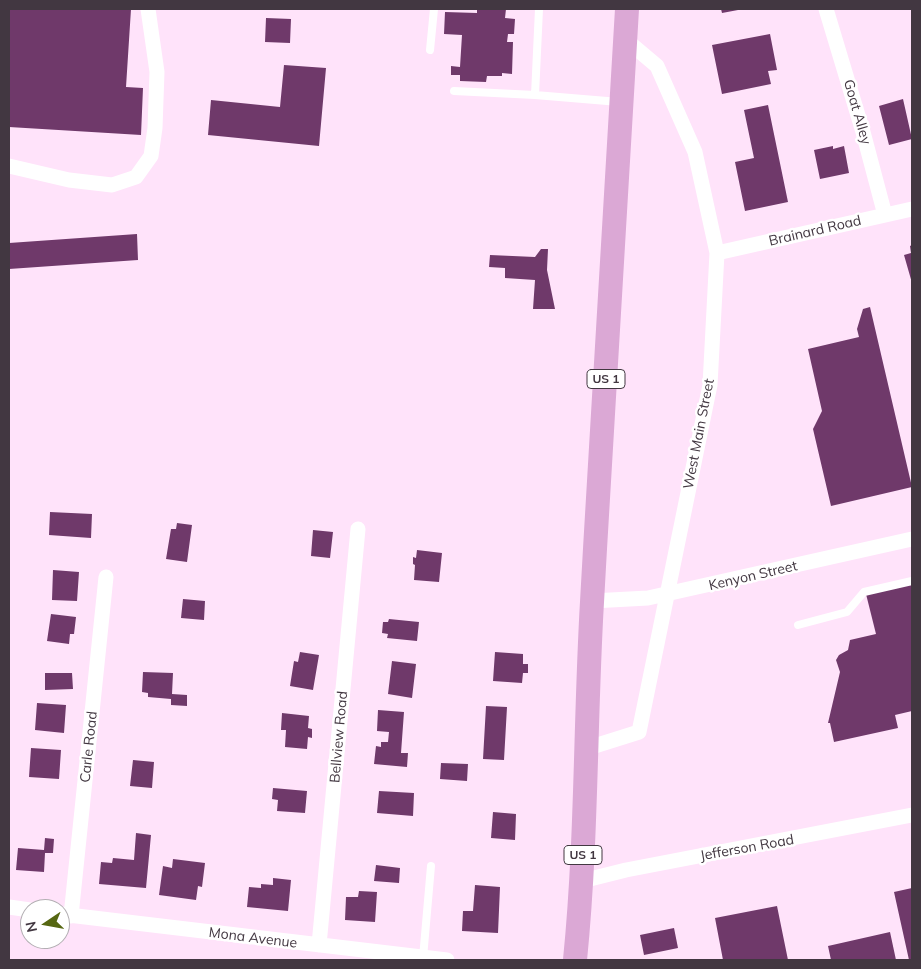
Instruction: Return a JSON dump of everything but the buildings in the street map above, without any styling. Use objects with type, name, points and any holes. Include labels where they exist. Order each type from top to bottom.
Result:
[{"type":"main road","name":"US 1","points":[[575,960],[582,881],[585,749],[592,601],[627,9]]},
{"type":"street","points":[[9,166],[69,180],[112,185],[136,177],[151,156],[155,128],[157,72],[148,9]]},
{"type":"street","name":"Goat Alley","points":[[826,9],[885,215]]},
{"type":"street","name":"West Main Street","points":[[585,749],[639,732],[710,385],[717,253],[695,152],[657,66],[625,39]]},
{"type":"street","name":"Brainard Road","points":[[717,253],[912,209]]},
{"type":"street","name":"Bellview Road","points":[[319,945],[358,529]]},
{"type":"street","name":"Kenyon Street","points":[[592,601],[617,601],[668,594],[912,539]]},
{"type":"street","name":"Carle Road","points":[[68,899],[106,578]]},
{"type":"street","name":"Jefferson Road","points":[[582,881],[626,870],[912,815]]},
{"type":"street","name":"Mona Avenue","points":[[70,915],[447,960]]},
{"type":"lane","points":[[430,50],[434,9]]},
{"type":"lane","points":[[535,95],[539,9]]},
{"type":"lane","points":[[454,91],[621,102]]},
{"type":"lane","points":[[798,625],[847,612],[864,592],[912,581]]},
{"type":"lane","points":[[423,958],[430,866]]}]
